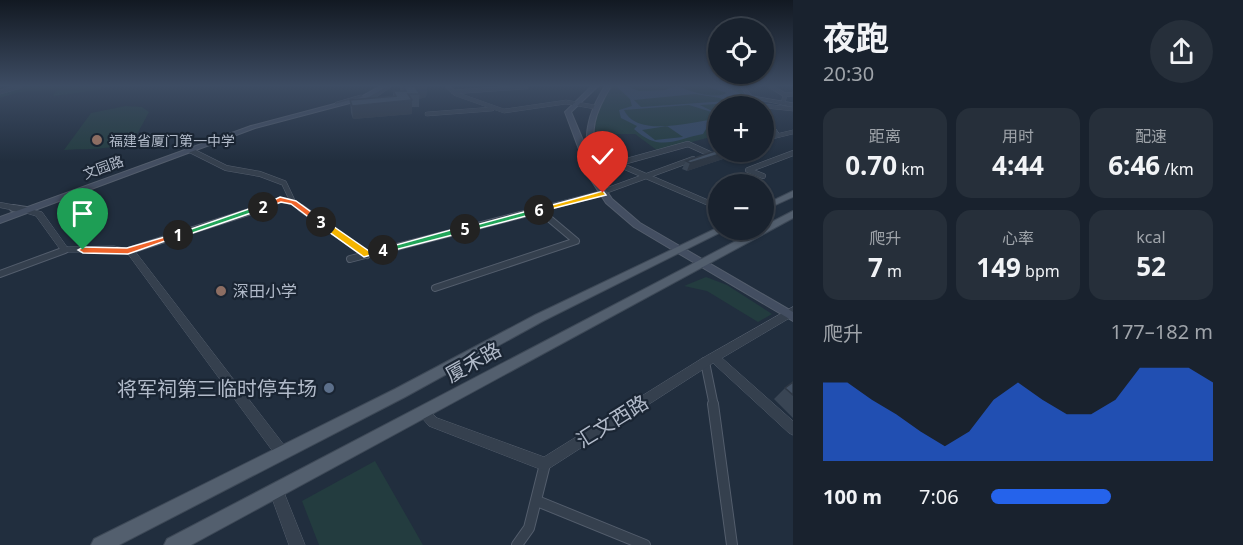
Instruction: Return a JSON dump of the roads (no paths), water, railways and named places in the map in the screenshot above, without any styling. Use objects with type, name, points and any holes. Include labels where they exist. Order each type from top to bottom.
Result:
[{"type":"main road","name":"文园路","points":[[0,220],[264,123],[309,111]]},
{"type":"main road","points":[[569,111],[584,152],[586,166],[605,191],[637,225],[683,249],[792,313]]},
{"type":"main road","points":[[594,111],[588,128],[590,152],[593,167],[605,191]]},
{"type":"main road","points":[[774,203],[793,194]]},
{"type":"main road","name":"厦禾路","points":[[173,545],[793,214]]},
{"type":"main road","name":"厦禾路","points":[[100,545],[282,453],[539,318],[708,236]]},
{"type":"street","points":[[427,114],[461,111]]},
{"type":"street","points":[[774,131],[777,135]]},
{"type":"street","points":[[774,136],[793,132]]},
{"type":"street","points":[[616,164],[688,144],[708,153]]},
{"type":"street","points":[[190,150],[226,168],[278,179],[284,183],[293,202]]},
{"type":"street","points":[[590,152],[708,203]]},
{"type":"street","points":[[758,174],[748,170],[793,153]]},
{"type":"street","points":[[350,259],[540,210],[647,178],[708,155]]},
{"type":"street","points":[[783,157],[793,161]]},
{"type":"street","points":[[0,274],[66,250],[128,251],[236,218],[280,200],[293,202],[368,255]]},
{"type":"street","points":[[0,205],[39,214],[66,250]]},
{"type":"street","points":[[435,288],[576,241],[540,210]]},
{"type":"street","points":[[128,251],[282,453]]},
{"type":"street","name":"汇文西路","points":[[544,464],[709,359],[792,313]]},
{"type":"street","points":[[709,359],[793,429]]},
{"type":"street","points":[[709,359],[732,545]]},
{"type":"street","points":[[423,412],[433,422],[544,464],[529,528],[517,545]]},
{"type":"street","points":[[276,490],[297,545]]},
{"type":"street","points":[[537,501],[645,545]]},
{"type":"water","points":[[619,111],[625,111],[631,119],[641,124],[666,126],[642,130],[655,140],[683,137],[667,126],[708,121],[708,129],[703,134],[668,142],[652,141],[634,129],[637,126],[621,118]]},
{"type":"place","name":"福建省厦门第一中学","points":[[97,140]]},
{"type":"place","name":"深田小学","points":[[221,291]]},
{"type":"place","name":"将军祠第三临时停车场","points":[[329,388]]}]
